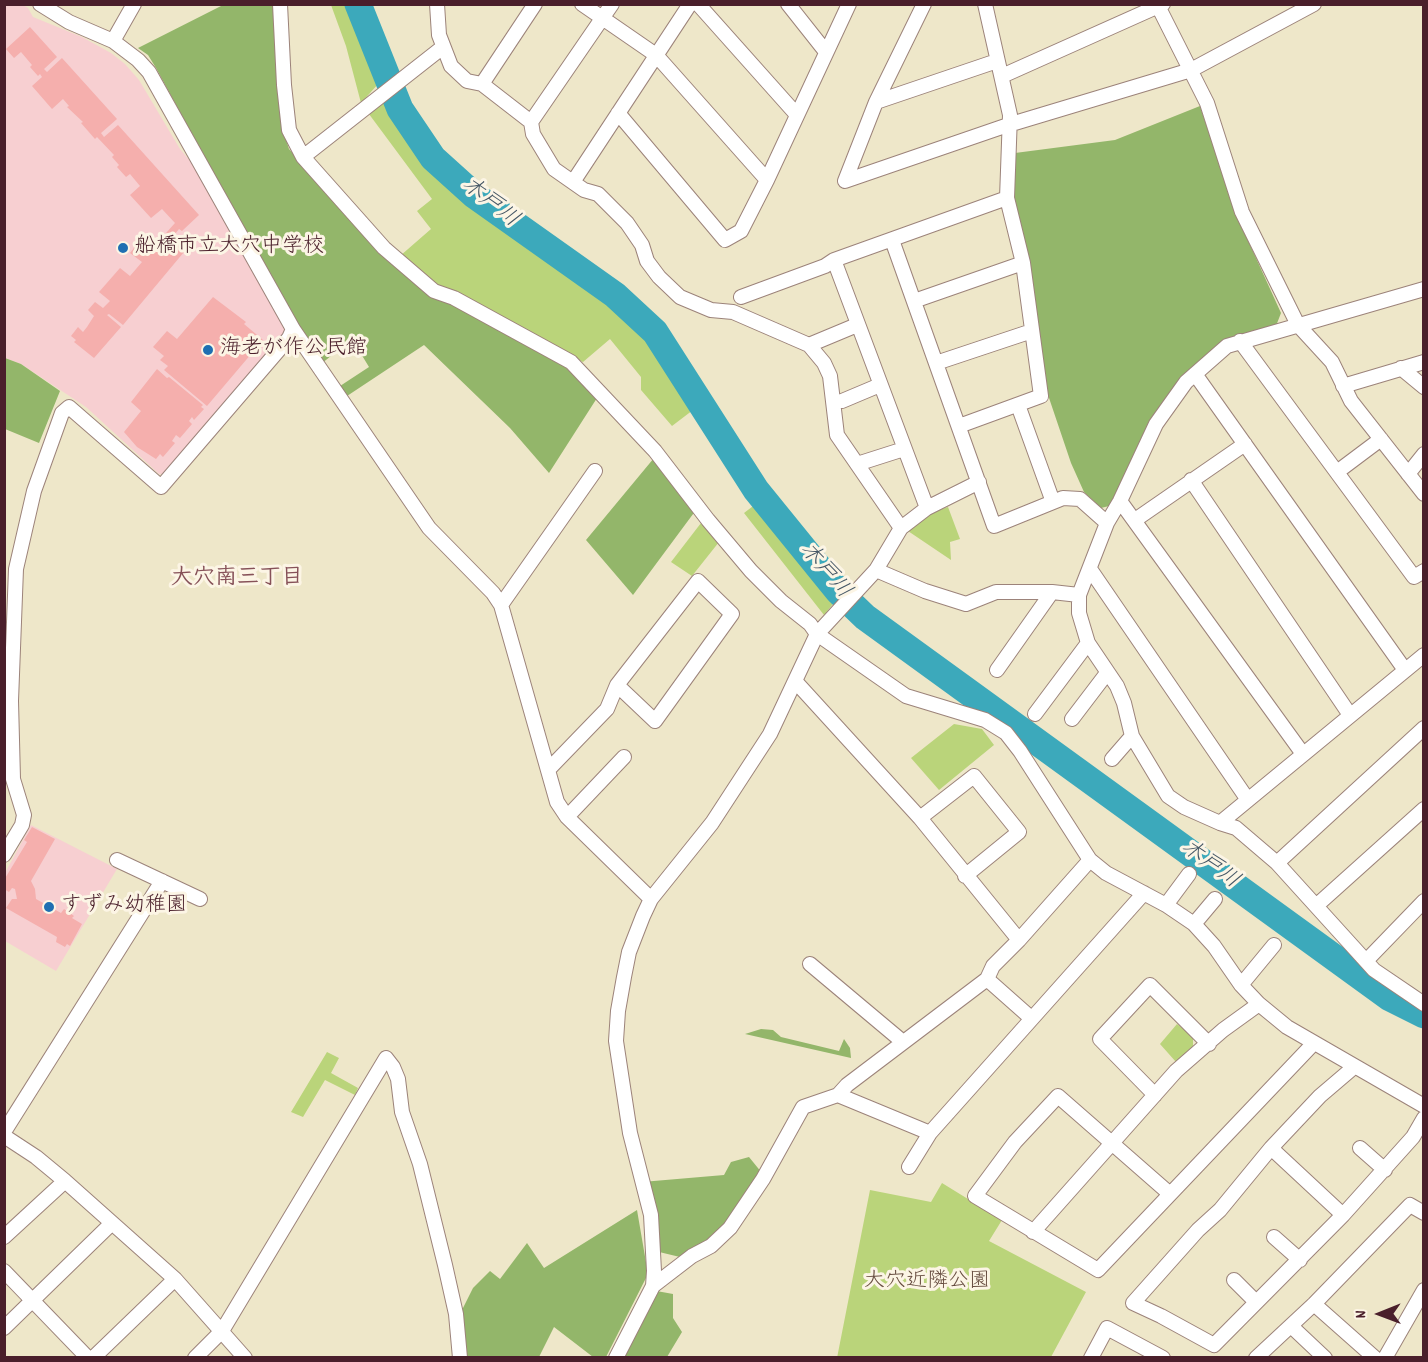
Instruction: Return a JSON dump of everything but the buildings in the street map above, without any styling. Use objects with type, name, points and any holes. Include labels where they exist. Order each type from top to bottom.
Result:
[{"type":"street","points":[[40,4],[69,22],[113,41],[138,60],[149,72],[293,329],[429,528],[493,593],[501,605],[557,802],[567,817],[651,899]]},
{"type":"street","points":[[113,41],[134,4]]},
{"type":"street","points":[[280,4],[289,130],[303,156],[384,248],[434,291],[454,298],[571,362],[649,444],[751,571],[781,601],[810,624],[817,634],[906,696],[985,720],[1006,733],[1090,860],[1106,873],[1166,905],[1194,924],[1214,946],[1241,985],[1258,1004],[1287,1028],[1424,1106]]},
{"type":"street","points":[[303,156],[434,54],[437,4]]},
{"type":"street","points":[[482,84],[535,4]]},
{"type":"street","points":[[582,4],[656,55],[767,180]]},
{"type":"street","points":[[531,122],[612,4]]},
{"type":"street","points":[[573,182],[690,4]]},
{"type":"street","points":[[698,4],[797,115]]},
{"type":"street","points":[[788,4],[826,52]]},
{"type":"street","points":[[618,113],[725,240],[741,231],[849,4]]},
{"type":"street","points":[[924,4],[876,102],[845,181],[1008,125],[1191,69],[1314,4]]},
{"type":"street","points":[[1002,76],[1159,5],[1207,103],[1242,212],[1298,324],[1332,362],[1351,401],[1424,494]]},
{"type":"street","points":[[959,426],[1041,396],[1023,263],[1007,198],[1010,114],[997,61],[990,6]]},
{"type":"street","points":[[434,54],[467,81],[482,84],[531,122],[533,134],[554,169],[584,190],[598,194],[627,222],[642,245],[647,261],[659,277],[680,297],[711,310],[733,312],[809,345],[824,363],[830,376],[837,435],[901,528]]},
{"type":"street","points":[[876,102],[997,61]]},
{"type":"street","points":[[741,297],[825,266],[834,260],[1007,198]]},
{"type":"street","points":[[892,240],[994,526],[1063,498],[1080,500],[1107,523]]},
{"type":"street","points":[[834,260],[927,508]]},
{"type":"street","points":[[914,301],[1023,263]]},
{"type":"street","points":[[1422,1000],[1374,969],[1277,863],[1236,828],[1184,807],[1168,796],[1132,736],[1124,703],[1116,686],[1088,643],[1079,613],[1079,595],[1107,523],[1120,501],[1155,424],[1195,374],[1227,346],[1240,340],[1424,289]]},
{"type":"street","points":[[809,345],[857,325]]},
{"type":"street","points":[[4,855],[22,825],[24,815],[13,779],[9,627],[10,567],[62,413],[69,408],[161,487],[289,338],[293,329]]},
{"type":"street","points":[[936,363],[1032,331]]},
{"type":"street","points":[[1240,340],[1414,577],[1424,571]]},
{"type":"street","points":[[1343,386],[1424,362]]},
{"type":"street","points":[[1401,368],[1424,387]]},
{"type":"street","points":[[1195,374],[1405,670]]},
{"type":"street","points":[[842,400],[880,385]]},
{"type":"street","points":[[1018,405],[1053,502]]},
{"type":"street","points":[[1337,472],[1381,439]]},
{"type":"street","points":[[1135,520],[1245,444]]},
{"type":"street","points":[[857,464],[904,448]]},
{"type":"street","points":[[1408,474],[1424,454]]},
{"type":"street","points":[[501,605],[595,471]]},
{"type":"street","points":[[1191,480],[1350,715]]},
{"type":"street","points":[[616,1358],[652,1286],[654,1243],[651,1215],[630,1133],[616,1041],[618,1011],[629,952],[651,899],[712,823],[770,734],[817,634],[876,570],[901,528],[927,508],[979,482]]},
{"type":"street","points":[[1120,501],[1303,754]]},
{"type":"street","points":[[1090,568],[1248,800]]},
{"type":"street","points":[[876,570],[925,591],[966,604],[996,592],[1052,592],[1079,595]]},
{"type":"street","points":[[548,770],[607,709],[617,685],[698,581],[732,614],[655,721],[617,685]]},
{"type":"street","points":[[997,670],[1052,592]]},
{"type":"street","points":[[1035,714],[1088,643]]},
{"type":"street","points":[[1220,823],[1424,656]]},
{"type":"street","points":[[1072,719],[1107,674]]},
{"type":"street","points":[[795,681],[920,818],[1019,940]]},
{"type":"street","points":[[1277,863],[1424,728]]},
{"type":"street","points":[[1112,759],[1132,736]]},
{"type":"street","points":[[567,817],[624,757]]},
{"type":"street","points":[[920,818],[974,776],[1019,832],[965,876]]},
{"type":"street","points":[[1316,906],[1424,809]]},
{"type":"street","points":[[117,860],[200,899]]},
{"type":"street","points":[[652,1286],[692,1256],[711,1246],[730,1228],[763,1179],[803,1107],[838,1095],[847,1085],[987,979],[993,966],[1090,860]]},
{"type":"street","points":[[1166,905],[1189,874]]},
{"type":"street","points":[[162,881],[4,1134],[36,1156],[175,1279],[245,1358]]},
{"type":"street","points":[[909,1167],[930,1133],[1144,893]]},
{"type":"street","points":[[1194,924],[1215,899]]},
{"type":"street","points":[[1366,960],[1424,901]]},
{"type":"street","points":[[1241,985],[1274,945]]},
{"type":"street","points":[[810,964],[903,1042]]},
{"type":"street","points":[[987,979],[1031,1018]]},
{"type":"street","points":[[1155,1095],[1100,1039],[1150,985],[1209,1044]]},
{"type":"street","points":[[1033,1232],[1176,1071],[1223,1030],[1258,1004]]},
{"type":"street","points":[[1170,1194],[1058,1096],[1015,1142],[975,1196],[1098,1270],[1314,1043]]},
{"type":"street","points":[[195,1358],[222,1330],[386,1058],[398,1079],[402,1112],[420,1164],[445,1264],[456,1314],[460,1358]]},
{"type":"street","points":[[1353,1067],[1320,1096],[1271,1148],[1220,1210],[1198,1230],[1133,1303],[1214,1345],[1300,1260],[1385,1170],[1413,1137],[1424,1118]]},
{"type":"street","points":[[838,1095],[930,1133]]},
{"type":"street","points":[[1271,1148],[1343,1215]]},
{"type":"street","points":[[1360,1148],[1385,1170]]},
{"type":"street","points":[[4,1238],[65,1181]]},
{"type":"street","points":[[1256,1358],[1314,1304],[1410,1205],[1424,1213]]},
{"type":"street","points":[[4,1328],[112,1223]]},
{"type":"street","points":[[1274,1238],[1300,1260]]},
{"type":"street","points":[[4,1271],[88,1358]]},
{"type":"street","points":[[93,1358],[175,1279]]},
{"type":"street","points":[[1234,1280],[1256,1302]]},
{"type":"street","points":[[1385,1358],[1424,1290]]},
{"type":"street","points":[[1314,1304],[1376,1358]]},
{"type":"street","points":[[1415,1305],[1424,1317]]},
{"type":"street","points":[[1291,1326],[1325,1358]]},
{"type":"street","points":[[1091,1358],[1107,1328],[1163,1358]]},
{"type":"shaded area","name":"船橋市立大穴中学校","points":[[5,5],[23,5],[28,8],[33,17],[82,37],[111,53],[125,64],[139,80],[180,149],[197,169],[287,327],[282,336],[166,474],[159,474],[86,407],[21,364],[5,358]]},
{"type":"shaded area","name":"すずみ幼稚園","points":[[31,825],[117,869],[56,971],[5,941],[5,873]]},
{"type":"green space","points":[[223,5],[276,5],[283,130],[289,149],[381,251],[453,302],[564,366],[597,398],[549,473],[510,428],[424,345],[344,398],[337,388],[369,367],[352,339],[321,364],[293,320],[156,68],[148,55],[138,48]]},
{"type":"green space","points":[[331,5],[350,5],[379,83],[361,103],[346,46]]},
{"type":"green space","points":[[388,100],[425,162],[522,238],[601,295],[649,339],[693,410],[672,426],[641,390],[641,377],[610,339],[583,362],[436,287],[400,256],[431,229],[417,211],[432,199],[366,110]]},
{"type":"green space","points":[[1200,106],[1236,214],[1281,313],[1276,326],[1239,335],[1191,371],[1109,506],[1101,508],[1084,492],[1071,463],[1047,392],[1030,261],[1013,197],[1015,153],[1115,140]]},
{"type":"green space","points":[[5,358],[21,364],[60,391],[39,443],[5,429]]},
{"type":"green space","points":[[654,458],[696,510],[633,595],[586,540]]},
{"type":"green space","points":[[761,500],[837,599],[824,615],[744,513]]},
{"type":"green space","points":[[948,507],[960,539],[950,542],[951,560],[908,531],[933,512]]},
{"type":"green space","points":[[701,523],[719,542],[692,576],[671,562]]},
{"type":"green space","points":[[954,724],[982,729],[994,745],[939,790],[911,758]]},
{"type":"green space","points":[[1177,1024],[1193,1036],[1193,1046],[1176,1062],[1160,1044]]},
{"type":"green space","points":[[761,1029],[773,1030],[781,1037],[839,1051],[844,1039],[850,1048],[851,1058],[745,1034]]},
{"type":"green space","points":[[327,1052],[339,1058],[331,1073],[358,1088],[355,1095],[325,1080],[303,1117],[291,1112]]},
{"type":"green space","points":[[749,1157],[762,1173],[727,1226],[707,1245],[680,1257],[655,1251],[642,1182],[724,1175],[731,1162]]},
{"type":"green space","name":"大穴近隣公園","points":[[942,1183],[1002,1220],[989,1241],[1086,1292],[1051,1357],[837,1358],[870,1190],[931,1202]]},
{"type":"green space","points":[[637,1210],[648,1274],[606,1357],[593,1357],[554,1327],[539,1357],[466,1357],[462,1310],[473,1288],[490,1271],[500,1279],[527,1243],[544,1268]]},
{"type":"green space","points":[[651,1290],[673,1294],[673,1318],[682,1332],[667,1357],[621,1358]]},
{"type":"waterway","name":"木戸川","points":[[358,4],[400,109],[433,158],[474,195],[615,295],[655,332],[756,490],[838,591],[865,617],[1390,998],[1424,1015]]},
{"type":"place","name":"船橋市立大穴中学校","points":[[123,248]]},
{"type":"place","name":"海老が作公民館","points":[[208,350]]},
{"type":"place","name":"すずみ幼稚園","points":[[49,907]]},
{"type":"district","name":"大穴南三丁目","points":[[237,580]]}]
